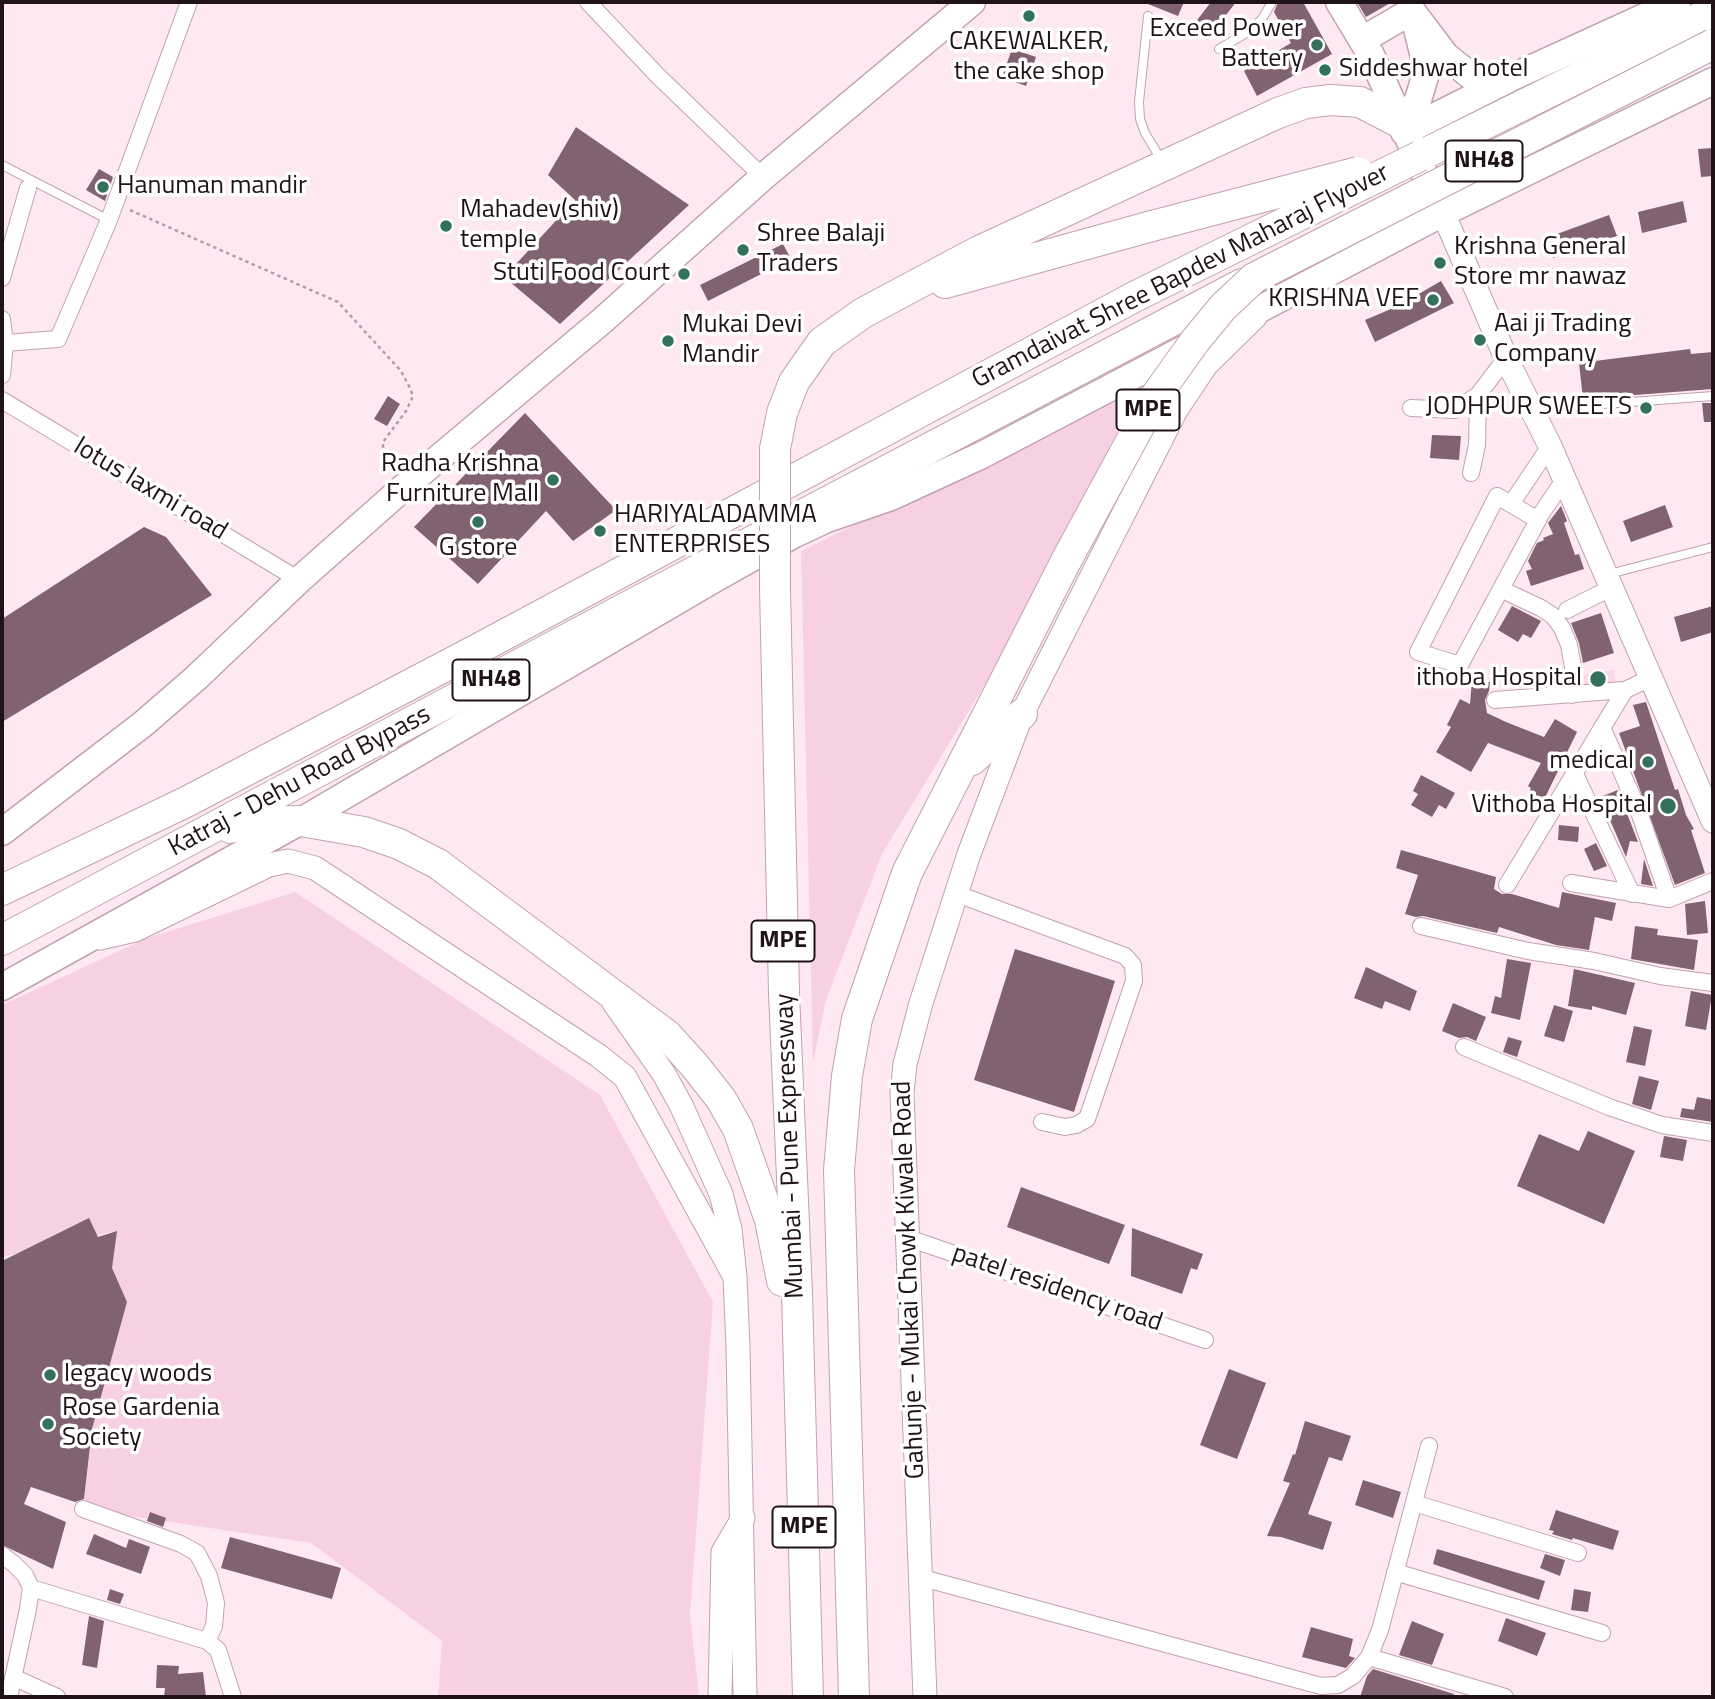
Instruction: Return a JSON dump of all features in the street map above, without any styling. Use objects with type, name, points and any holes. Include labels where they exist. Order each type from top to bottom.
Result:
[{"type":"highway","name":"Gramdaivat Shree Bapdev Maharaj Flyover","points":[[655,554],[1136,296],[1409,137],[1713,10]]},
{"type":"highway","name":"Gramdaivat Shree Bapdev Maharaj Flyover","points":[[786,531],[1154,329],[1713,44]]},
{"type":"highway","points":[[882,304],[979,251],[1278,113],[1306,103],[1330,100],[1360,102],[1409,137]]},
{"type":"highway","name":"MPE","points":[[882,304],[949,281],[1152,226],[1409,137]]},
{"type":"highway","name":"MPE","points":[[956,775],[1067,559],[1155,397],[1223,307],[1254,278]]},
{"type":"highway","name":"Mumbai - Pune Expressway","points":[[808,1697],[784,992],[775,588],[775,449],[793,382],[811,355],[841,327],[882,304]]},
{"type":"highway","name":"Katraj - Dehu Road Bypass","points":[[2,940],[786,531]]},
{"type":"highway","name":"Katraj - Dehu Road Bypass","points":[[2,890],[208,790],[655,554]]},
{"type":"highway","points":[[956,775],[1022,714]]},
{"type":"highway","name":"Mumbai - Pune Expressway","points":[[854,1697],[839,1170],[847,1076],[857,1019],[895,906],[907,873],[956,775]]},
{"type":"highway","points":[[199,835],[256,822],[301,821],[376,836],[399,844],[438,864],[667,1035],[721,1099],[738,1129],[770,1220],[798,1357]]},
{"type":"main road","points":[[2,832],[143,724],[403,488],[603,320],[762,177],[972,2]]},
{"type":"main road","points":[[1339,2],[1371,55],[1443,214]]},
{"type":"main road","points":[[1409,137],[1500,83],[1677,2]]},
{"type":"main road","points":[[1362,40],[1411,6]]},
{"type":"main road","points":[[1411,6],[1446,56],[1471,76],[1500,83]]},
{"type":"main road","points":[[1409,137],[1427,70],[1411,6]]},
{"type":"main road","points":[[2,987],[301,821],[704,585],[786,531],[891,497],[982,455],[1443,214],[1713,80]]},
{"type":"street","points":[[5,342],[58,339],[109,220],[189,2]]},
{"type":"street","points":[[589,2],[658,76],[762,177]]},
{"type":"street","points":[[2,278],[28,188]]},
{"type":"street","points":[[1443,214],[1506,358],[1550,446],[1713,821]]},
{"type":"street","name":"Gahunje - Mukai Chowk Kiwale Road","points":[[925,1697],[902,1080],[914,1028],[969,854],[1022,714],[1176,410],[1206,365],[1262,310]]},
{"type":"street","points":[[2,319],[5,342],[2,375]]},
{"type":"street","points":[[1410,408],[1455,410],[1478,395],[1506,358]]},
{"type":"street","points":[[1471,473],[1477,445],[1478,395]]},
{"type":"street","name":"lotus laxmi road","points":[[2,400],[299,580]]},
{"type":"street","points":[[1511,503],[1550,446]]},
{"type":"street","points":[[1538,520],[1497,496],[1418,652],[1460,665],[1538,520],[1564,480]]},
{"type":"street","points":[[1567,610],[1609,581]]},
{"type":"street","points":[[1509,593],[1541,608],[1553,616],[1562,628],[1569,645],[1573,667],[1572,695]]},
{"type":"street","points":[[1495,700],[1625,690],[1651,678]]},
{"type":"street","points":[[1507,885],[1625,690]]},
{"type":"street","points":[[1602,727],[1639,812],[1669,899]]},
{"type":"street","points":[[1574,772],[1632,894]]},
{"type":"street","points":[[83,942],[135,930],[269,865],[288,861],[315,868],[599,1055],[625,1077],[736,1277]]},
{"type":"street","points":[[1571,883],[1669,899],[1713,881]]},
{"type":"street","points":[[957,894],[1125,956],[1133,965],[1134,981],[1087,1119],[1076,1125],[1065,1126],[1042,1122]]},
{"type":"street","points":[[1421,926],[1528,951],[1594,961],[1660,976],[1713,983]]},
{"type":"street","points":[[604,988],[664,1074],[708,1162],[721,1194],[730,1229],[736,1277],[745,1697]]},
{"type":"street","points":[[1464,1047],[1630,1114],[1662,1125],[1713,1133]]},
{"type":"street","name":"patel residency road","points":[[908,1238],[1205,1340]]},
{"type":"street","points":[[919,1577],[1321,1686],[1338,1685],[1353,1676],[1369,1657],[1380,1630],[1429,1446]]},
{"type":"street","points":[[1414,1503],[1578,1553]]},
{"type":"street","points":[[82,1509],[181,1544],[197,1553],[209,1576],[216,1603],[214,1626],[207,1641]]},
{"type":"street","points":[[720,1697],[723,1552],[743,1518]]},
{"type":"street","points":[[2,1555],[25,1575],[31,1588],[9,1697]]},
{"type":"street","points":[[1395,1572],[1602,1633]]},
{"type":"street","points":[[31,1588],[207,1641],[218,1650],[233,1697]]},
{"type":"street","points":[[1369,1657],[1505,1697]]},
{"type":"street","points":[[13,1677],[57,1697]]},
{"type":"lane","points":[[1219,48],[1248,32],[1262,19],[1272,2]]},
{"type":"lane","points":[[1148,16],[1139,102],[1140,119],[1165,167]]},
{"type":"lane","points":[[2,164],[109,220]]},
{"type":"lane","points":[[1532,410],[1713,396]]},
{"type":"lane","points":[[1609,581],[1713,548]]},
{"type":"path","points":[[115,204],[338,302],[401,371],[413,396],[406,411],[383,442],[383,454],[403,488]]},
{"type":"shaded area","points":[[1142,384],[996,666],[882,854],[826,1000],[813,1062],[801,551]]},
{"type":"shaded area","name":"ithoba Hospital","points":[[1614,670],[1616,683],[1583,688],[1581,675]]},
{"type":"shaded area","points":[[295,892],[600,1095],[713,1302],[690,1615],[699,1697],[438,1697],[442,1641],[311,1543],[83,1509],[116,1231],[2,1257],[2,1005],[147,938]]},
{"type":"building","points":[[1143,2],[1184,2],[1178,16]]},
{"type":"building","points":[[1211,2],[1236,2],[1207,40],[1191,28]]},
{"type":"building","points":[[1278,2],[1303,2],[1332,54],[1257,96],[1244,71],[1291,43],[1274,12]]},
{"type":"building","points":[[1357,2],[1392,2],[1366,17]]},
{"type":"building","points":[[1012,49],[1036,57],[1026,86],[1002,77]]},
{"type":"building","points":[[576,127],[689,205],[560,324],[504,277],[575,200],[548,175]]},
{"type":"building","points":[[1713,148],[1713,176],[1701,177],[1698,149]]},
{"type":"building","points":[[99,169],[113,177],[105,201],[86,190]]},
{"type":"building","points":[[1683,201],[1687,222],[1642,233],[1638,212]]},
{"type":"building","points":[[1609,215],[1617,236],[1553,258],[1546,238]]},
{"type":"building","points":[[783,244],[791,259],[708,301],[700,285]]},
{"type":"building","points":[[1441,281],[1454,303],[1375,342],[1365,320],[1398,306]]},
{"type":"building","points":[[1690,349],[1691,354],[1713,352],[1713,389],[1583,399],[1579,363]]},
{"type":"building","points":[[388,396],[400,404],[387,426],[374,419]]},
{"type":"building","points":[[1702,403],[1713,403],[1713,422],[1704,422]]},
{"type":"building","points":[[525,413],[616,510],[573,541],[546,511],[478,584],[414,527]]},
{"type":"building","points":[[1432,435],[1461,436],[1459,460],[1430,458]]},
{"type":"building","points":[[1665,505],[1673,527],[1631,542],[1623,521]]},
{"type":"building","points":[[1561,506],[1575,555],[1579,554],[1584,569],[1531,586],[1526,571],[1532,569],[1528,561],[1537,543],[1553,534],[1548,523]]},
{"type":"building","points":[[144,527],[166,537],[212,595],[2,722],[2,619]]},
{"type":"building","points":[[1512,606],[1541,621],[1531,638],[1523,634],[1518,642],[1498,630]]},
{"type":"building","points":[[1713,606],[1713,632],[1681,642],[1674,617]]},
{"type":"building","points":[[1601,613],[1614,653],[1583,663],[1571,623]]},
{"type":"building","points":[[1472,680],[1490,682],[1485,700],[1487,713],[1544,737],[1555,719],[1577,732],[1538,812],[1523,805],[1531,788],[1528,786],[1541,763],[1488,743],[1471,772],[1436,752],[1451,727],[1447,725],[1460,699],[1470,704]]},
{"type":"building","points":[[1646,702],[1675,790],[1678,789],[1686,815],[1694,829],[1691,830],[1705,873],[1675,885],[1619,733],[1640,726],[1633,705]]},
{"type":"building","points":[[1421,775],[1455,793],[1446,809],[1439,805],[1432,817],[1411,805],[1418,794],[1413,791]]},
{"type":"building","points":[[1618,790],[1638,842],[1630,841],[1626,857],[1600,797]]},
{"type":"building","points":[[1559,825],[1579,827],[1578,842],[1558,840]]},
{"type":"building","points":[[1596,843],[1607,866],[1594,871],[1584,849]]},
{"type":"building","points":[[1401,850],[1496,877],[1494,889],[1502,894],[1512,894],[1559,908],[1562,892],[1616,903],[1612,921],[1595,917],[1589,950],[1556,945],[1499,927],[1497,933],[1405,914],[1418,875],[1396,868]]},
{"type":"building","points":[[1644,859],[1653,886],[1641,884]]},
{"type":"building","points":[[1705,901],[1708,933],[1687,935],[1685,904]]},
{"type":"building","points":[[1635,926],[1658,929],[1657,935],[1698,940],[1694,970],[1631,959]]},
{"type":"building","points":[[1015,949],[1115,981],[1074,1112],[974,1080]]},
{"type":"building","points":[[1507,959],[1531,963],[1520,1020],[1491,1013],[1495,996],[1501,998]]},
{"type":"building","points":[[1366,967],[1417,991],[1410,1011],[1385,1001],[1382,1009],[1354,998]]},
{"type":"building","points":[[1574,969],[1635,983],[1626,1015],[1592,1006],[1592,1010],[1568,1006]]},
{"type":"building","points":[[1691,991],[1712,995],[1706,1030],[1685,1026]]},
{"type":"building","points":[[1453,1003],[1486,1017],[1476,1041],[1442,1031]]},
{"type":"building","points":[[1554,1005],[1573,1011],[1564,1042],[1544,1036]]},
{"type":"building","points":[[1634,1026],[1652,1030],[1645,1066],[1626,1062]]},
{"type":"building","points":[[1508,1037],[1522,1041],[1517,1057],[1503,1052]]},
{"type":"building","points":[[1639,1076],[1659,1081],[1651,1110],[1632,1104]]},
{"type":"building","points":[[1697,1097],[1713,1100],[1713,1122],[1680,1117],[1682,1108],[1694,1110]]},
{"type":"building","points":[[1588,1131],[1635,1151],[1604,1224],[1517,1186],[1539,1134],[1579,1151]]},
{"type":"building","points":[[1664,1136],[1687,1140],[1683,1161],[1660,1157]]},
{"type":"building","points":[[1021,1187],[1125,1225],[1109,1264],[1007,1227]]},
{"type":"building","name":"Rose Gardenia Society","points":[[89,1218],[98,1237],[117,1231],[112,1268],[127,1302],[92,1429],[84,1499],[75,1502],[31,1487],[24,1504],[66,1522],[53,1569],[2,1545],[2,1261]]},
{"type":"building","points":[[1132,1228],[1203,1254],[1197,1270],[1191,1268],[1182,1294],[1131,1276]]},
{"type":"building","points":[[1229,1369],[1266,1383],[1237,1459],[1200,1445]]},
{"type":"building","points":[[1305,1421],[1351,1436],[1342,1461],[1329,1457],[1308,1514],[1332,1522],[1323,1550],[1281,1537],[1267,1536],[1290,1483],[1283,1481],[1293,1454],[1295,1455]]},
{"type":"building","points":[[1363,1480],[1401,1492],[1393,1518],[1355,1505]]},
{"type":"building","points":[[1556,1510],[1619,1531],[1613,1550],[1552,1534],[1554,1531],[1549,1530]]},
{"type":"building","points":[[150,1512],[166,1518],[163,1527],[147,1521]]},
{"type":"building","points":[[94,1534],[126,1548],[129,1539],[150,1547],[141,1574],[86,1554]]},
{"type":"building","points":[[230,1537],[341,1568],[332,1599],[221,1568]]},
{"type":"building","points":[[1437,1549],[1545,1581],[1539,1600],[1433,1564]]},
{"type":"building","points":[[1545,1554],[1565,1560],[1560,1576],[1540,1568]]},
{"type":"building","points":[[110,1589],[124,1594],[120,1604],[107,1600]]},
{"type":"building","points":[[1574,1589],[1591,1592],[1588,1612],[1571,1610]]},
{"type":"building","points":[[89,1616],[104,1621],[97,1668],[82,1665]]},
{"type":"building","points":[[1506,1618],[1546,1633],[1537,1656],[1498,1641]]},
{"type":"building","points":[[1412,1621],[1444,1634],[1432,1665],[1399,1655]]},
{"type":"building","points":[[1311,1627],[1353,1639],[1349,1656],[1355,1658],[1346,1668],[1302,1657]]},
{"type":"building","points":[[157,1665],[179,1666],[178,1674],[203,1672],[206,1697],[164,1697],[165,1688],[156,1688]]},
{"type":"building","points":[[1373,1669],[1454,1694],[1453,1697],[1360,1697],[1367,1676]]},
{"type":"place","name":"CAKEWALKER, the cake shop","points":[[1029,16]]},
{"type":"place","name":"Exceed Power Battery","points":[[1317,45]]},
{"type":"place","name":"Siddeshwar hotel","points":[[1325,70]]},
{"type":"place","name":"Hanuman mandir","points":[[103,187]]},
{"type":"place","name":"Mahadev(shiv) temple","points":[[446,226]]},
{"type":"place","name":"Shree Balaji Traders","points":[[743,250]]},
{"type":"place","name":"Krishna General Store mr nawaz","points":[[1440,263]]},
{"type":"place","name":"Stuti Food Court","points":[[684,274]]},
{"type":"place","name":"KRISHNA VEF","points":[[1433,300]]},
{"type":"place","name":"Aai ji Trading Company","points":[[1480,340]]},
{"type":"place","name":"Mukai Devi Mandir","points":[[668,341]]},
{"type":"place","name":"JODHPUR SWEETS","points":[[1646,408]]},
{"type":"place","name":"Radha Krishna Furniture Mall","points":[[553,480]]},
{"type":"place","name":"G store","points":[[478,522]]},
{"type":"place","name":"HARIYALADAMMA ENTERPRISES","points":[[600,531]]},
{"type":"place","name":"ithoba Hospital","points":[[1598,679]]},
{"type":"place","name":"medical","points":[[1648,762]]},
{"type":"place","name":"Vithoba Hospital","points":[[1668,806]]},
{"type":"place","name":"legacy woods","points":[[50,1375]]},
{"type":"place","name":"Rose Gardenia Society","points":[[48,1424]]}]
